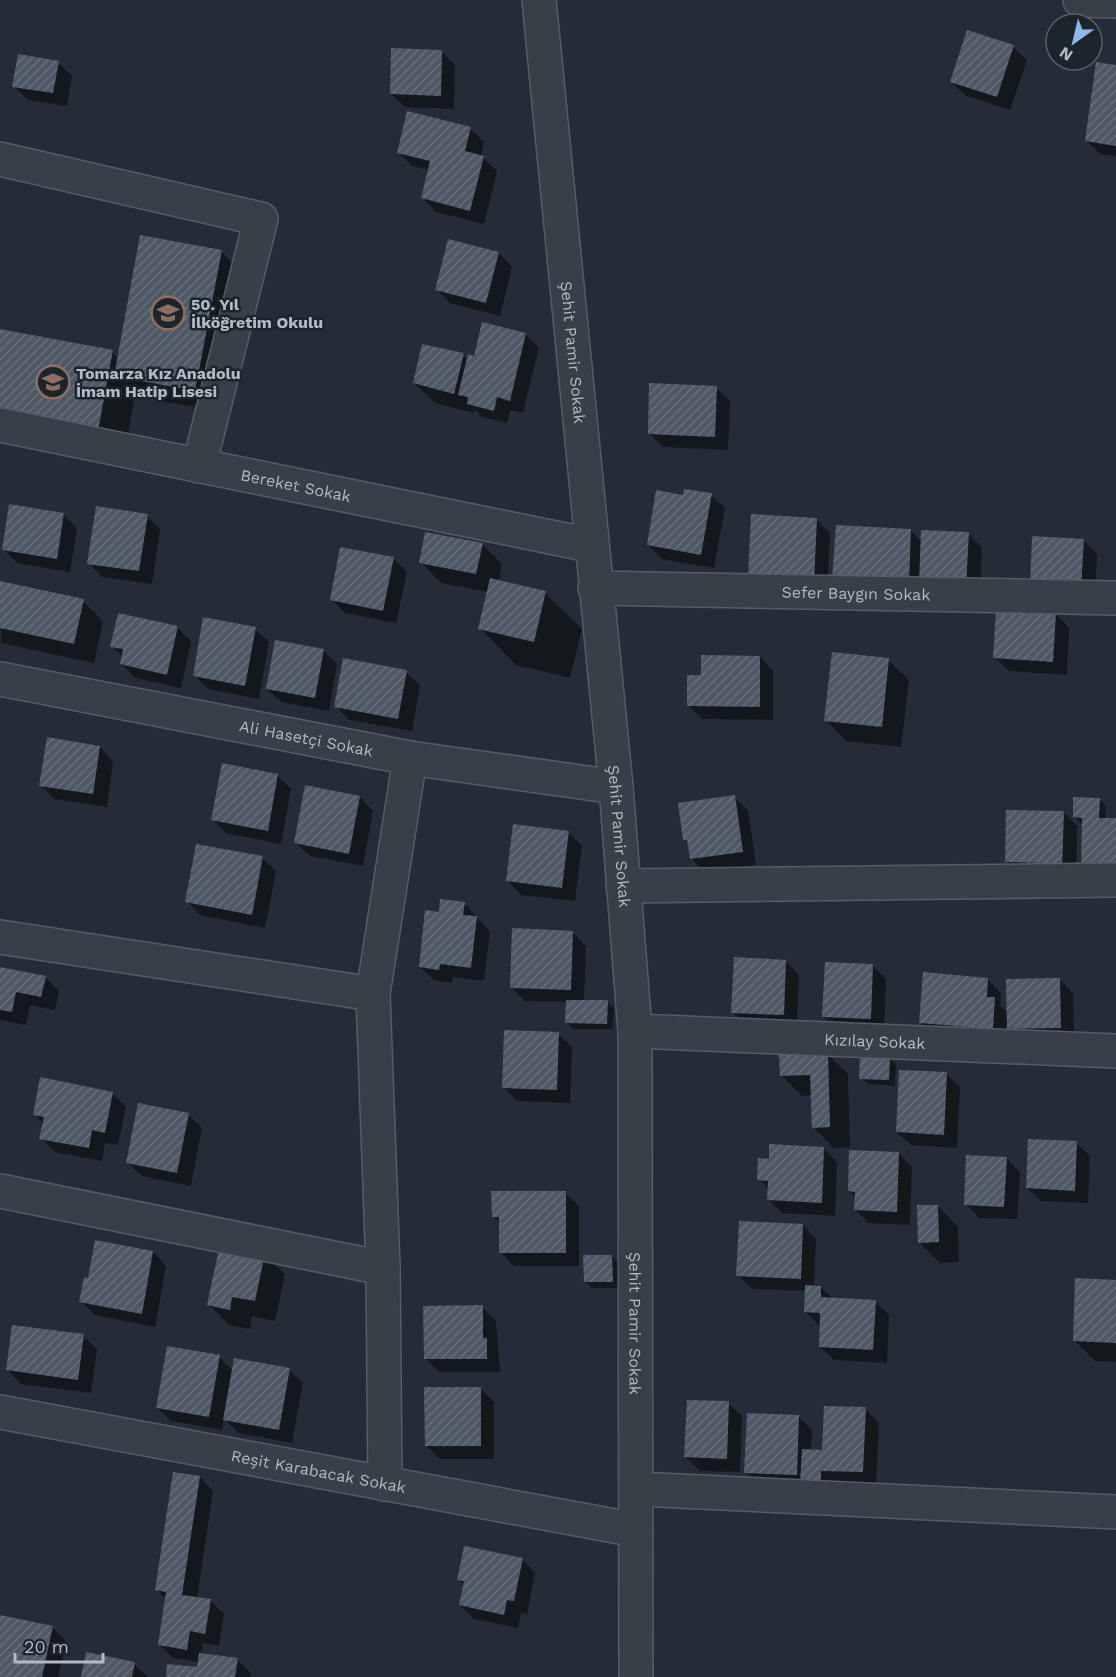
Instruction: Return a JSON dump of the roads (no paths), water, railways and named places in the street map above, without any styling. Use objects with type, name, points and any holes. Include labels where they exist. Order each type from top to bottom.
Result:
[{"type":"street","name":"Şehit Pamir Sokak","points":[[539,0],[590,545],[616,787],[635,1031],[636,1677]]},
{"type":"street","points":[[1080,0],[1116,1]]},
{"type":"street","points":[[0,159],[261,219],[199,466]]},
{"type":"street","name":"Bereket Sokak","points":[[0,425],[590,545]]},
{"type":"street","name":"Sefer Baygın Sokak","points":[[595,588],[1116,598]]},
{"type":"street","name":"Ali Hasetçi Sokak","points":[[0,679],[410,758],[616,787]]},
{"type":"street","points":[[385,1484],[383,1268],[373,994],[410,758]]},
{"type":"street","points":[[623,886],[1116,880]]},
{"type":"street","points":[[0,936],[373,994]]},
{"type":"street","name":"Kızılay Sokak","points":[[635,1031],[1116,1051]]},
{"type":"street","points":[[0,1191],[383,1268]]},
{"type":"street","name":"Reşit Karabacak Sokak","points":[[0,1412],[636,1530]]},
{"type":"street","points":[[637,1489],[1116,1512]]},
{"type":"place","name":"50. Yıl İlköğretim Okulu","points":[[168,313]]},
{"type":"place","name":"Tomarza Kız Anadolu İmam Hatip Lisesi","points":[[53,382]]}]
